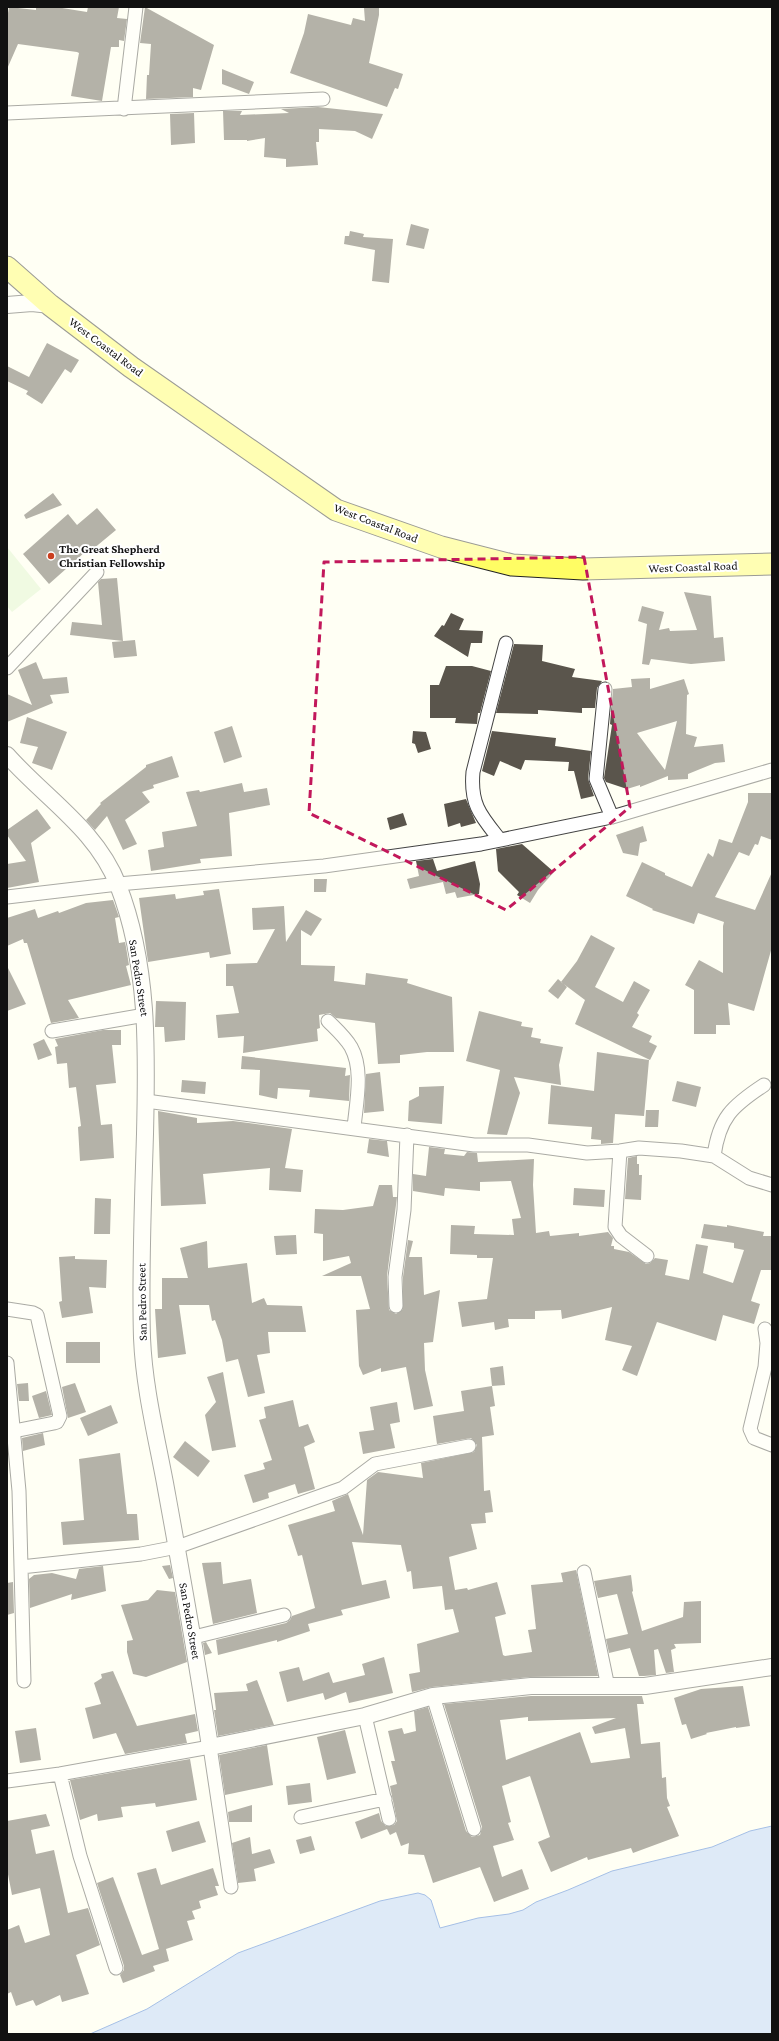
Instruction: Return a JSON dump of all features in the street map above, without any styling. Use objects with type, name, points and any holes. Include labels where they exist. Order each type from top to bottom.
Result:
[{"type":"main road","name":"West Coastal Road","points":[[7,267],[50,305],[131,366],[336,510],[441,547],[512,564],[583,569],[772,564]]},
{"type":"street","points":[[124,109],[136,7]]},
{"type":"street","points":[[7,113],[323,99]]},
{"type":"street","points":[[7,305],[32,303],[50,305]]},
{"type":"street","points":[[7,668],[97,572]]},
{"type":"street","points":[[500,840],[478,812],[472,785],[473,772],[506,643]]},
{"type":"street","points":[[604,689],[596,779],[612,817]]},
{"type":"street","name":"San Pedro Street","points":[[7,755],[87,835],[106,859],[118,884],[135,946],[145,1015],[146,1102],[142,1244],[142,1340],[150,1408],[194,1637],[231,1887]]},
{"type":"street","points":[[7,896],[118,884],[324,866],[500,840],[612,817],[772,770]]},
{"type":"street","points":[[52,1031],[145,1015]]},
{"type":"street","points":[[328,1021],[345,1038],[352,1049],[355,1058],[358,1074],[354,1128]]},
{"type":"street","points":[[714,1156],[718,1131],[725,1117],[737,1103],[764,1085]]},
{"type":"street","points":[[146,1102],[354,1128],[474,1145],[528,1145],[587,1153],[639,1148],[714,1156],[749,1178],[772,1185]]},
{"type":"street","points":[[396,1306],[395,1277],[404,1210],[407,1135]]},
{"type":"street","points":[[620,1151],[615,1227],[622,1236],[647,1256]]},
{"type":"street","points":[[7,1308],[37,1315],[60,1416],[57,1422],[54,1423],[14,1431]]},
{"type":"street","points":[[765,1329],[767,1344],[765,1367],[750,1429],[754,1438],[772,1445]]},
{"type":"street","points":[[7,1362],[19,1491],[24,1681]]},
{"type":"street","points":[[22,1567],[141,1554],[177,1547],[343,1488],[375,1464],[469,1446]]},
{"type":"street","points":[[584,1572],[608,1687]]},
{"type":"street","points":[[194,1637],[284,1615]]},
{"type":"street","points":[[7,1781],[60,1774],[210,1747],[365,1716],[433,1696],[531,1686],[645,1686],[772,1667]]},
{"type":"street","points":[[433,1696],[474,1829]]},
{"type":"street","points":[[365,1716],[389,1819]]},
{"type":"street","points":[[60,1774],[80,1856],[116,1968]]},
{"type":"street","points":[[301,1817],[385,1799]]},
{"type":"highlighted area","points":[[584,557],[630,807],[506,910],[309,813],[324,562]]},
{"type":"green space","points":[[7,547],[41,589],[12,612],[7,606]]},
{"type":"water","points":[[772,1826],[772,2034],[90,2034],[147,2009],[238,1953],[380,1901],[418,1893],[425,1895],[431,1900],[440,1928],[478,1918],[509,1914],[523,1910],[536,1902],[612,1871],[712,1847],[750,1831]]},
{"type":"building","points":[[9,7],[36,10],[36,7],[56,7],[87,12],[88,7],[119,7],[117,18],[127,19],[124,41],[119,40],[119,47],[111,47],[102,101],[71,96],[79,53],[77,52],[18,44],[7,69],[7,19]]},
{"type":"building","points":[[145,7],[214,45],[201,90],[193,88],[193,97],[146,99],[151,44],[140,43]]},
{"type":"building","points":[[379,7],[379,15],[369,63],[403,74],[398,89],[395,88],[387,107],[290,73],[304,33],[308,14],[351,25],[353,18],[365,21],[364,8]]},
{"type":"building","points":[[222,69],[254,82],[249,94],[222,84]]},
{"type":"building","points":[[318,107],[383,114],[372,139],[355,131],[319,129],[319,142],[316,142],[318,165],[286,167],[286,159],[264,157],[265,138],[247,141],[224,140],[223,111],[242,111],[240,115],[289,113],[281,109]]},
{"type":"building","points":[[194,113],[195,143],[171,145],[170,114]]},
{"type":"building","points":[[411,224],[429,229],[424,249],[406,245]]},
{"type":"building","points":[[350,231],[364,234],[363,237],[393,239],[389,283],[372,281],[375,250],[344,244],[345,236],[349,236]]},
{"type":"building","points":[[47,343],[79,360],[71,373],[65,369],[42,404],[26,394],[28,391],[7,381],[7,366],[29,377]]},
{"type":"building","points":[[53,493],[62,505],[26,519],[24,515]]},
{"type":"building","points":[[97,508],[116,530],[87,554],[85,552],[49,584],[23,554],[68,514],[77,525]]},
{"type":"building","points":[[117,578],[123,641],[70,635],[72,622],[102,625],[98,582],[101,579]]},
{"type":"building","points":[[684,592],[711,596],[714,638],[723,637],[725,661],[691,664],[651,659],[649,665],[642,664],[647,624],[638,621],[642,606],[664,612],[659,630],[669,628],[670,631],[697,630]]},
{"type":"building","points":[[451,613],[464,619],[459,630],[483,631],[482,643],[471,643],[468,657],[434,636],[442,625],[444,626]]},
{"type":"building","points":[[135,640],[137,656],[114,658],[112,642]]},
{"type":"building","points":[[514,644],[543,645],[542,661],[575,669],[572,677],[602,681],[597,688],[595,708],[582,708],[582,713],[538,710],[538,714],[496,713]]},
{"type":"building","points":[[36,662],[43,679],[67,677],[69,693],[50,695],[53,703],[7,722],[7,694],[32,705],[18,670]]},
{"type":"building","points":[[446,666],[472,666],[491,671],[480,713],[478,713],[477,724],[455,723],[456,718],[430,718],[430,685],[439,685]]},
{"type":"building","points":[[650,678],[650,689],[684,679],[689,694],[687,695],[686,734],[697,737],[694,747],[723,744],[725,762],[715,763],[688,774],[688,779],[668,780],[668,776],[640,787],[640,785],[627,789],[606,782],[604,778],[612,725],[610,724],[613,689],[632,687],[631,679]],"holes":[[[677,721],[665,770],[637,733]]]},
{"type":"building","points":[[27,717],[67,732],[52,770],[32,763],[38,747],[20,743]]},
{"type":"building","points":[[232,726],[242,757],[224,763],[214,732]]},
{"type":"building","points":[[413,731],[426,732],[431,749],[418,753],[415,744],[412,743]]},
{"type":"building","points":[[492,731],[556,738],[555,746],[591,751],[588,779],[594,796],[581,799],[574,771],[568,771],[569,762],[525,760],[521,770],[500,761],[494,776],[482,771]]},
{"type":"building","points":[[172,756],[179,777],[153,785],[154,788],[142,792],[150,802],[125,820],[137,844],[123,850],[107,816],[95,830],[86,820],[101,804],[100,803],[146,767],[146,765]]},
{"type":"building","points":[[242,783],[244,792],[267,788],[270,805],[229,813],[232,856],[200,859],[201,863],[151,871],[148,850],[164,847],[162,832],[197,826],[186,792],[199,790],[200,792]]},
{"type":"building","points":[[748,793],[772,793],[772,840],[761,836],[758,845],[755,844],[749,856],[739,852],[715,897],[755,910],[772,872],[772,947],[754,1011],[728,1003],[730,1025],[716,1025],[716,1034],[694,1034],[694,990],[685,985],[699,960],[723,973],[724,922],[698,913],[694,924],[652,910],[653,909],[626,896],[642,862],[665,873],[665,875],[692,887],[708,853],[713,857],[719,839],[732,843],[748,802]]},
{"type":"building","points":[[466,799],[476,823],[461,827],[460,823],[448,827],[444,804]]},
{"type":"building","points":[[37,809],[51,828],[31,843],[39,882],[7,888],[7,864],[26,861],[7,835],[7,830]]},
{"type":"building","points":[[403,813],[407,825],[390,830],[387,818]]},
{"type":"building","points":[[643,826],[647,841],[640,843],[638,856],[623,853],[616,835]]},
{"type":"building","points":[[522,844],[554,872],[538,890],[530,903],[517,895],[519,892],[498,871],[496,849]]},
{"type":"building","points":[[433,859],[437,871],[475,861],[480,884],[479,894],[457,898],[455,892],[446,894],[443,882],[410,889],[407,879],[419,876],[416,861]]},
{"type":"building","points":[[314,879],[327,879],[326,892],[314,892]]},
{"type":"building","points":[[219,889],[231,954],[210,958],[209,952],[148,962],[139,898],[175,894],[176,899],[204,895],[203,891]]},
{"type":"building","points":[[113,900],[119,917],[115,918],[119,943],[125,942],[129,965],[126,966],[131,985],[68,1000],[79,1018],[51,1023],[27,943],[24,943],[23,939],[7,946],[7,918],[35,909],[38,918],[58,911],[59,913],[86,903]]},
{"type":"building","points":[[284,906],[286,942],[306,910],[322,919],[311,936],[301,930],[301,965],[335,966],[334,981],[365,985],[366,973],[408,979],[407,983],[452,997],[454,1052],[427,1052],[400,1055],[400,1063],[378,1064],[375,1023],[336,1018],[330,1013],[319,1015],[320,1028],[317,1029],[318,1041],[243,1053],[244,1036],[218,1038],[216,1015],[239,1013],[233,986],[226,986],[226,964],[257,963],[275,929],[253,930],[252,908]]},
{"type":"building","points":[[591,935],[615,948],[595,987],[623,1002],[634,981],[650,990],[637,1013],[639,1015],[632,1027],[652,1036],[649,1042],[657,1046],[650,1060],[575,1024],[585,1000],[561,982],[577,961]]},
{"type":"building","points":[[7,966],[26,1004],[7,1011]]},
{"type":"building","points":[[558,979],[567,987],[558,999],[548,991]]},
{"type":"building","points":[[156,1001],[186,1002],[185,1040],[165,1042],[164,1027],[155,1027]]},
{"type":"building","points":[[479,1011],[522,1022],[521,1026],[533,1028],[531,1037],[541,1039],[540,1043],[563,1047],[559,1065],[561,1085],[514,1077],[520,1093],[507,1135],[487,1134],[500,1070],[466,1061]]},
{"type":"building","points":[[103,1030],[121,1030],[121,1045],[112,1045],[116,1083],[96,1085],[101,1125],[112,1124],[114,1158],[80,1161],[78,1127],[81,1126],[76,1087],[69,1088],[67,1063],[57,1064],[55,1047],[58,1046],[55,1039]]},
{"type":"building","points":[[44,1039],[52,1055],[38,1060],[33,1044]]},
{"type":"building","points":[[597,1052],[649,1060],[644,1116],[615,1114],[613,1143],[601,1144],[601,1140],[591,1139],[592,1127],[548,1124],[551,1085],[594,1091]]},
{"type":"building","points":[[242,1056],[346,1068],[345,1076],[350,1075],[349,1101],[309,1097],[310,1090],[278,1088],[277,1099],[259,1095],[260,1070],[241,1069]]},
{"type":"building","points":[[380,1072],[384,1111],[364,1113],[366,1074]]},
{"type":"building","points":[[182,1080],[206,1082],[205,1094],[181,1092]]},
{"type":"building","points":[[677,1081],[701,1087],[696,1107],[672,1101]]},
{"type":"building","points":[[444,1086],[442,1124],[408,1121],[409,1101],[419,1096],[419,1087]]},
{"type":"building","points":[[646,1110],[659,1110],[658,1127],[645,1127]]},
{"type":"building","points":[[158,1111],[197,1118],[197,1123],[233,1121],[292,1129],[285,1168],[303,1170],[301,1192],[269,1190],[270,1168],[203,1174],[206,1204],[161,1206]]},
{"type":"building","points":[[369,1139],[387,1141],[389,1157],[367,1153]]},
{"type":"building","points":[[429,1147],[445,1149],[444,1154],[464,1156],[467,1152],[477,1153],[478,1162],[534,1159],[533,1185],[536,1233],[549,1231],[550,1236],[579,1233],[579,1236],[608,1232],[613,1238],[611,1246],[614,1246],[614,1249],[629,1252],[646,1264],[650,1263],[655,1258],[668,1260],[665,1275],[689,1280],[696,1244],[708,1246],[703,1273],[733,1283],[744,1250],[734,1248],[734,1243],[701,1238],[704,1224],[727,1227],[727,1225],[764,1232],[763,1236],[772,1236],[772,1270],[761,1270],[751,1301],[760,1304],[754,1324],[723,1315],[716,1341],[657,1322],[637,1376],[622,1370],[632,1346],[605,1340],[612,1307],[562,1319],[561,1310],[535,1311],[535,1319],[508,1319],[509,1327],[495,1330],[494,1322],[462,1327],[458,1302],[487,1299],[493,1258],[477,1258],[477,1255],[450,1254],[451,1225],[475,1226],[474,1234],[514,1235],[512,1219],[521,1218],[511,1181],[480,1182],[480,1191],[445,1188],[444,1196],[413,1191],[413,1174],[426,1176]]},
{"type":"building","points":[[637,1156],[639,1175],[642,1175],[641,1200],[625,1199],[628,1158]]},
{"type":"building","points":[[379,1185],[392,1185],[393,1197],[397,1197],[387,1276],[389,1310],[396,1314],[403,1309],[403,1277],[408,1240],[413,1241],[409,1257],[422,1257],[424,1295],[440,1290],[433,1342],[424,1343],[425,1370],[433,1406],[414,1410],[406,1367],[381,1372],[381,1368],[363,1375],[359,1366],[356,1310],[370,1309],[361,1276],[322,1276],[351,1263],[349,1256],[323,1261],[323,1234],[314,1233],[315,1209],[343,1210],[373,1206]]},
{"type":"building","points":[[574,1188],[605,1190],[604,1207],[573,1205]]},
{"type":"building","points":[[95,1198],[111,1199],[110,1234],[94,1234]]},
{"type":"building","points":[[296,1235],[297,1254],[276,1255],[274,1236]]},
{"type":"building","points":[[207,1241],[208,1268],[247,1263],[252,1303],[264,1298],[267,1305],[302,1306],[306,1332],[268,1332],[270,1353],[257,1355],[265,1393],[248,1397],[238,1359],[226,1362],[222,1340],[215,1320],[212,1321],[209,1305],[179,1305],[186,1354],[158,1358],[155,1309],[162,1309],[162,1278],[188,1278],[180,1248]]},
{"type":"building","points":[[75,1256],[75,1259],[107,1260],[106,1288],[89,1287],[93,1313],[62,1318],[59,1302],[62,1301],[59,1257]]},
{"type":"building","points":[[66,1342],[100,1342],[100,1363],[66,1363]]},
{"type":"building","points":[[503,1366],[505,1385],[492,1386],[490,1368]]},
{"type":"building","points":[[223,1372],[236,1447],[212,1451],[205,1415],[216,1402],[207,1377]]},
{"type":"building","points":[[28,1383],[29,1401],[19,1401],[17,1384]]},
{"type":"building","points":[[75,1383],[86,1412],[68,1418],[62,1387]]},
{"type":"building","points":[[492,1386],[495,1406],[490,1407],[494,1435],[482,1437],[484,1491],[490,1490],[493,1512],[485,1513],[486,1523],[471,1524],[477,1549],[449,1557],[455,1590],[467,1588],[468,1590],[497,1582],[506,1614],[495,1617],[503,1655],[505,1656],[532,1652],[528,1630],[536,1629],[531,1585],[563,1582],[561,1573],[576,1570],[598,1676],[530,1677],[432,1687],[412,1692],[409,1674],[420,1672],[417,1644],[459,1632],[453,1609],[445,1610],[442,1586],[413,1589],[411,1571],[407,1572],[401,1545],[352,1542],[362,1585],[386,1580],[390,1598],[341,1610],[343,1615],[308,1624],[310,1631],[277,1642],[277,1640],[218,1655],[216,1640],[286,1623],[292,1616],[315,1608],[302,1555],[298,1556],[288,1525],[335,1511],[332,1501],[348,1494],[363,1535],[367,1480],[378,1472],[423,1478],[421,1463],[474,1452],[477,1445],[471,1438],[437,1444],[433,1416],[464,1411],[461,1391]]},
{"type":"building","points":[[46,1391],[52,1415],[39,1418],[32,1396]]},
{"type":"building","points":[[293,1400],[299,1427],[308,1424],[315,1442],[304,1447],[315,1489],[298,1494],[295,1484],[268,1493],[269,1498],[253,1503],[244,1475],[265,1469],[263,1463],[272,1460],[259,1420],[266,1418],[264,1407]]},
{"type":"building","points":[[397,1402],[400,1422],[390,1424],[395,1448],[363,1454],[359,1432],[374,1430],[370,1407]]},
{"type":"building","points":[[111,1405],[118,1423],[88,1436],[80,1418]]},
{"type":"building","points":[[43,1433],[45,1445],[23,1451],[22,1438]]},
{"type":"building","points":[[185,1441],[210,1461],[198,1477],[173,1457]]},
{"type":"building","points":[[120,1453],[127,1514],[137,1514],[139,1540],[63,1545],[61,1522],[84,1520],[79,1459]]},
{"type":"building","points":[[221,1562],[223,1584],[251,1579],[257,1613],[213,1624],[202,1563]]},
{"type":"building","points":[[170,1565],[173,1578],[169,1579],[162,1566]]},
{"type":"building","points":[[103,1566],[106,1591],[71,1600],[72,1594],[30,1608],[29,1579],[34,1575],[52,1573],[76,1579],[79,1569]]},
{"type":"building","points":[[631,1575],[632,1592],[642,1631],[683,1617],[684,1602],[701,1601],[701,1643],[674,1644],[676,1648],[671,1650],[674,1672],[666,1673],[658,1649],[654,1650],[656,1675],[644,1676],[639,1676],[630,1648],[609,1653],[606,1639],[628,1634],[617,1594],[598,1598],[594,1581]]},
{"type":"building","points":[[13,1582],[14,1613],[7,1615],[7,1583]]},
{"type":"building","points":[[157,1590],[175,1592],[187,1662],[146,1677],[133,1674],[127,1652],[127,1641],[133,1640],[121,1605],[148,1600]]},
{"type":"building","points":[[206,1642],[212,1653],[205,1655],[203,1643]]},
{"type":"building","points":[[384,1657],[393,1693],[349,1703],[346,1692],[325,1700],[323,1693],[287,1702],[279,1672],[299,1667],[303,1681],[329,1672],[333,1683],[365,1675],[362,1664]]},
{"type":"building","points":[[113,1671],[137,1726],[195,1714],[198,1731],[185,1734],[187,1743],[125,1754],[116,1733],[93,1739],[85,1708],[101,1704],[94,1683],[102,1678],[101,1674]]},
{"type":"building","points":[[257,1680],[274,1725],[218,1736],[214,1710],[216,1710],[214,1693],[248,1691],[246,1684]]},
{"type":"building","points":[[743,1686],[750,1726],[736,1727],[706,1733],[707,1734],[691,1739],[686,1724],[682,1725],[674,1698],[701,1689]]},
{"type":"building","points":[[531,1696],[642,1696],[644,1704],[637,1704],[641,1744],[660,1742],[662,1778],[666,1777],[667,1798],[670,1806],[667,1807],[679,1836],[633,1853],[631,1848],[588,1860],[587,1857],[551,1872],[538,1842],[550,1837],[530,1776],[502,1786],[511,1822],[508,1823],[514,1840],[493,1846],[502,1877],[522,1869],[529,1889],[494,1902],[480,1867],[433,1883],[424,1855],[408,1854],[409,1843],[401,1846],[396,1832],[390,1835],[387,1829],[361,1839],[355,1822],[379,1813],[381,1821],[386,1826],[394,1825],[397,1821],[390,1786],[397,1784],[391,1761],[395,1761],[388,1731],[402,1728],[404,1734],[416,1731],[414,1711],[428,1707],[466,1831],[472,1837],[480,1835],[482,1827],[444,1704]],"holes":[[[528,1717],[528,1721],[616,1718],[592,1727],[595,1734],[625,1728],[630,1758],[591,1763],[580,1732],[506,1760],[500,1720]]]},
{"type":"building","points":[[36,1728],[41,1760],[20,1763],[15,1731]]},
{"type":"building","points":[[345,1730],[356,1773],[327,1780],[317,1737]]},
{"type":"building","points":[[267,1745],[273,1785],[225,1795],[219,1755]]},
{"type":"building","points":[[190,1759],[197,1800],[156,1807],[155,1803],[121,1807],[123,1817],[98,1821],[97,1814],[80,1820],[70,1780]]},
{"type":"building","points":[[310,1783],[312,1802],[288,1805],[286,1786]]},
{"type":"building","points":[[252,1805],[252,1822],[229,1822],[228,1812]]},
{"type":"building","points":[[46,1814],[50,1826],[31,1830],[36,1854],[54,1850],[68,1913],[88,1908],[100,1945],[76,1955],[89,1994],[62,2002],[60,1995],[36,2006],[33,2000],[16,2006],[11,1992],[7,1994],[7,1930],[19,1925],[25,1943],[50,1935],[40,1888],[12,1895],[7,1869],[7,1821]]},
{"type":"building","points":[[199,1821],[206,1842],[172,1852],[166,1831]]},
{"type":"building","points":[[311,1836],[315,1850],[300,1854],[296,1840]]},
{"type":"building","points":[[250,1837],[252,1854],[270,1849],[275,1863],[254,1869],[256,1881],[238,1883],[232,1843]]},
{"type":"building","points":[[156,1868],[161,1885],[213,1868],[219,1886],[215,1886],[218,1895],[199,1901],[201,1908],[192,1911],[195,1919],[187,1921],[193,1940],[166,1949],[169,1961],[153,1966],[155,1971],[123,1983],[120,1975],[124,1970],[124,1966],[97,1883],[113,1877],[142,1955],[159,1949],[137,1873]]},
{"type":"place","name":"The Great Shepherd Christian Fellowship","points":[[51,556]]}]
